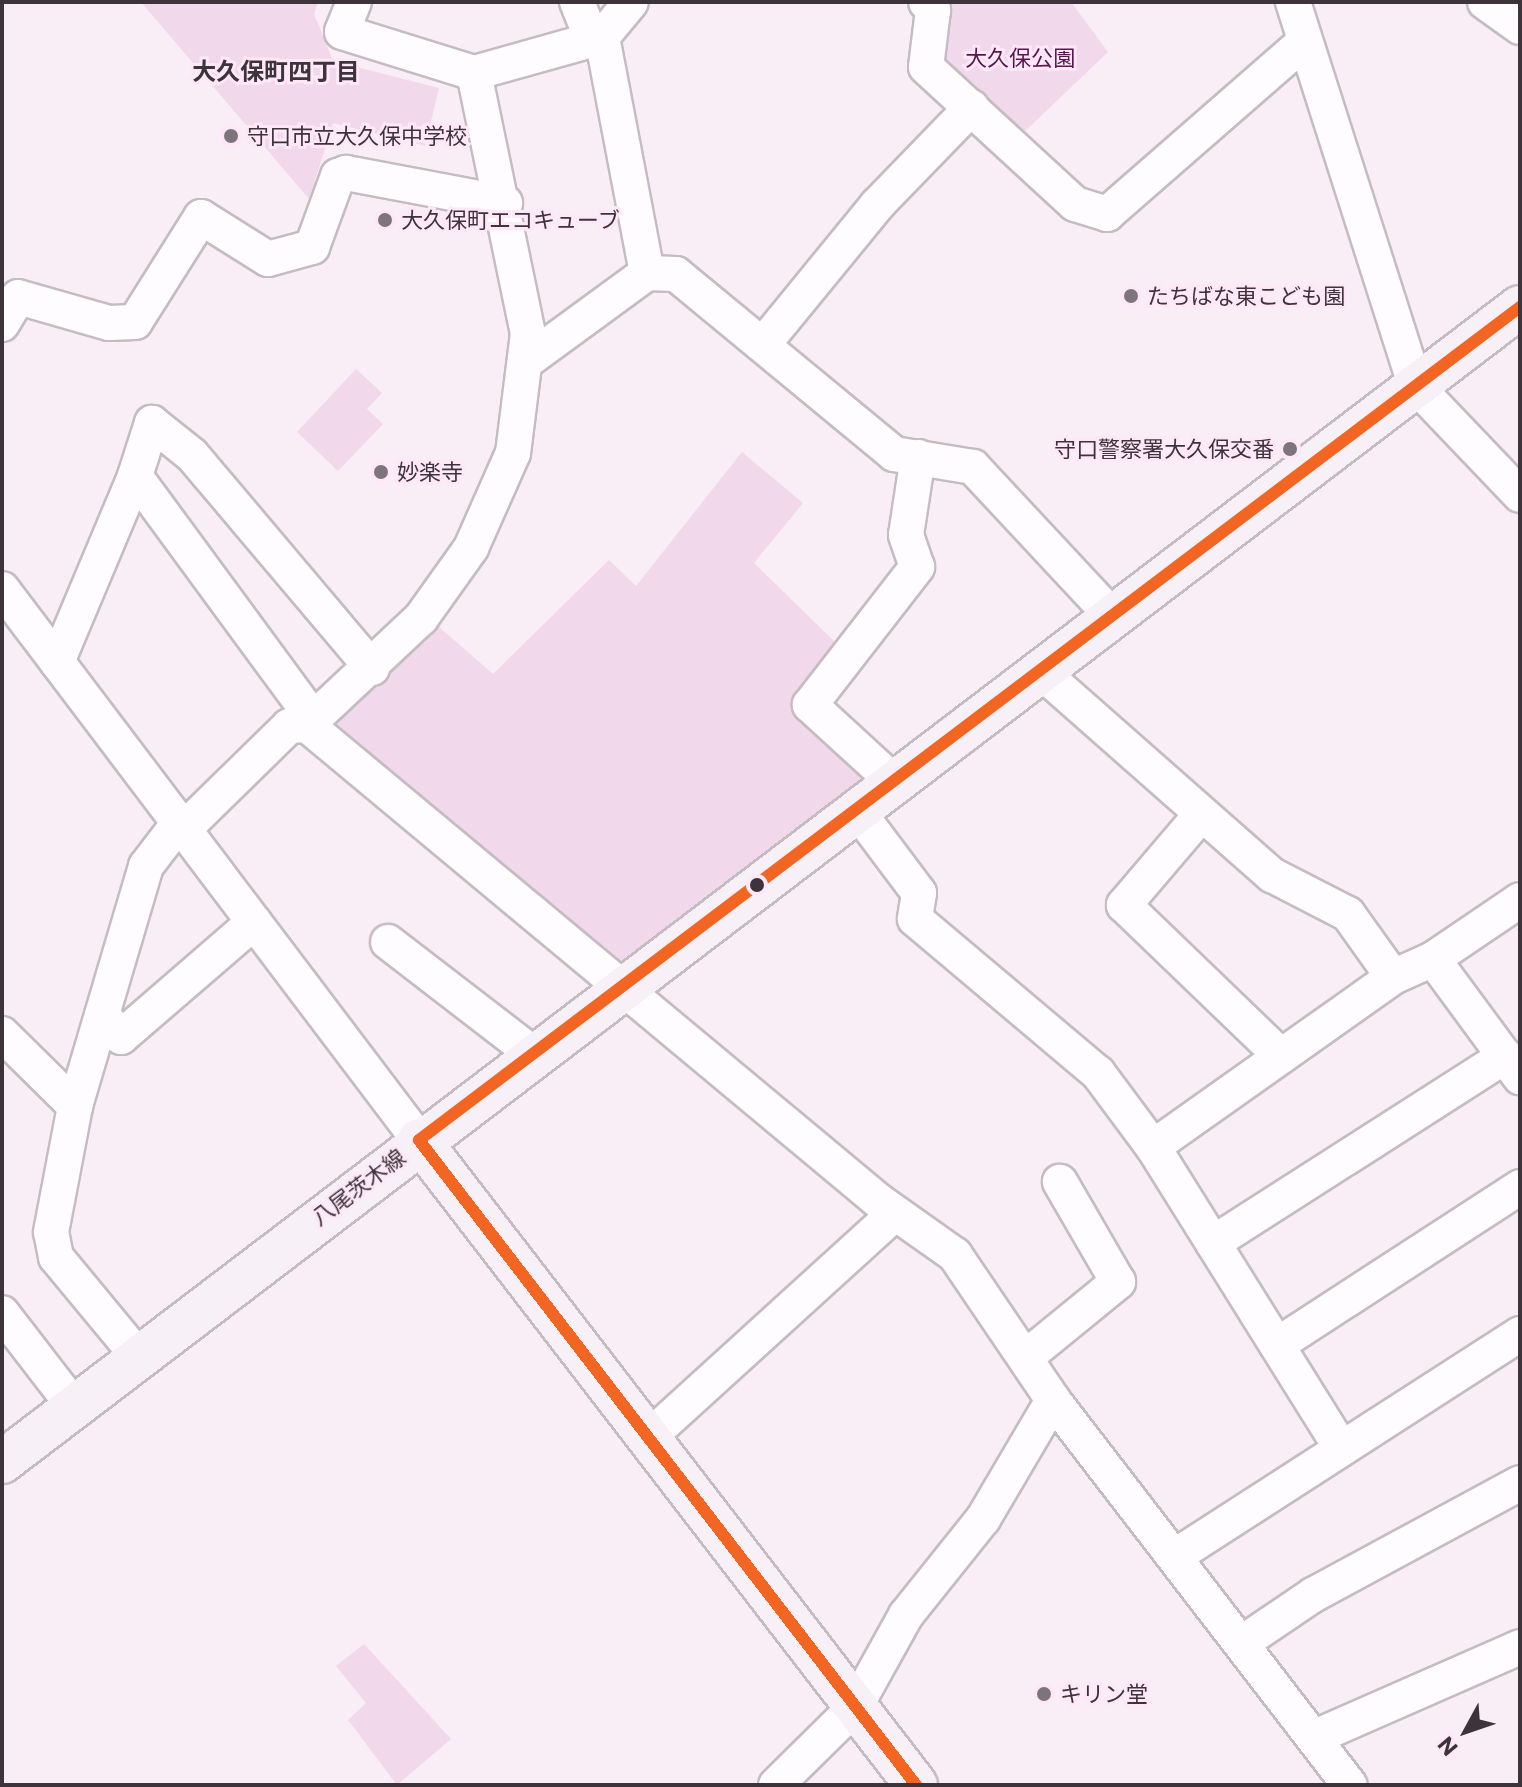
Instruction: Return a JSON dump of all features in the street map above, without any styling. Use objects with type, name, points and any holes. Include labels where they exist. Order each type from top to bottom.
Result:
[{"type":"main road","name":"八尾茨木線","points":[[2,1462],[72,1404],[419,1140],[536,1056],[1110,614],[1415,385],[1516,315]]},
{"type":"main road","points":[[419,1140],[916,1785]]},
{"type":"street","points":[[354,2],[342,32],[474,73],[596,36],[631,2]]},
{"type":"street","points":[[577,2],[596,36],[647,273]]},
{"type":"street","points":[[926,2],[933,10],[926,67],[1075,204],[1107,214],[1304,42]]},
{"type":"street","points":[[1293,2],[1415,385],[1520,495]]},
{"type":"street","points":[[1485,2],[1520,27]]},
{"type":"street","points":[[137,1355],[56,1257],[51,1232],[75,1106],[146,866],[181,826],[289,726],[310,723],[372,668],[421,618],[471,548],[513,453],[528,360],[505,203],[474,73]]},
{"type":"street","points":[[765,342],[877,205],[972,107]]},
{"type":"street","points":[[2,324],[18,297],[109,323],[135,322],[201,217],[268,259],[312,247],[338,176],[346,173],[505,203]]},
{"type":"street","points":[[528,360],[647,273],[676,274],[765,342],[894,454],[973,467],[1110,614]]},
{"type":"street","points":[[57,662],[135,476],[152,423],[192,455],[372,668]]},
{"type":"street","points":[[893,781],[810,705],[917,567],[906,535],[918,457]]},
{"type":"street","points":[[135,476],[310,723],[627,985],[895,1213],[955,1255],[1053,1400],[1245,1641],[1349,1785]]},
{"type":"street","points":[[2,589],[419,1140]]},
{"type":"street","points":[[1038,669],[1199,817],[1272,875],[1348,914],[1393,977]]},
{"type":"street","points":[[856,809],[919,893],[915,919],[1098,1073],[1153,1147],[1340,1446]]},
{"type":"street","points":[[1199,817],[1124,905],[1281,1056]]},
{"type":"street","points":[[1153,1147],[1393,977],[1433,959],[1520,900]]},
{"type":"street","points":[[102,1015],[121,1037],[254,922]]},
{"type":"street","points":[[388,942],[536,1056]]},
{"type":"street","points":[[1213,1243],[1512,1066],[1433,959]]},
{"type":"street","points":[[2,1034],[75,1106]]},
{"type":"street","points":[[1026,1357],[1118,1282],[1060,1182]]},
{"type":"street","points":[[1277,1345],[1520,1187]]},
{"type":"street","points":[[648,1438],[895,1213]]},
{"type":"street","points":[[2,1313],[72,1404]]},
{"type":"street","points":[[1177,1555],[1340,1446],[1520,1334]]},
{"type":"street","points":[[776,1785],[855,1707],[906,1615],[983,1519],[1053,1400]]},
{"type":"street","points":[[1245,1641],[1313,1595],[1520,1483]]},
{"type":"street","points":[[1315,1737],[1520,1647]]},
{"type":"green space","points":[[141,2],[318,2],[314,14],[333,61],[439,88],[425,146],[333,123],[309,199]]},
{"type":"green space","name":"大久保公園","points":[[943,2],[1071,2],[1108,52],[1022,134],[935,52]]},
{"type":"green space","points":[[356,369],[382,393],[367,409],[383,424],[338,471],[297,432]]},
{"type":"green space","points":[[742,452],[803,503],[754,563],[841,648],[798,704],[870,774],[626,966],[327,727],[431,620],[493,674],[609,560],[636,586]]},
{"type":"green space","points":[[364,1644],[451,1739],[397,1785],[348,1720],[366,1703],[336,1666]]},
{"type":"transit line","points":[[916,1785],[419,1140],[1520,307]]},
{"type":"place","name":"守口市立大久保中学校","points":[[231,136]]},
{"type":"place","name":"大久保町エコキューブ","points":[[385,220]]},
{"type":"place","name":"たちばな東こども園","points":[[1131,296]]},
{"type":"place","name":"守口警察署大久保交番","points":[[1290,449]]},
{"type":"place","name":"妙楽寺","points":[[381,472]]},
{"type":"place","name":"キリン堂","points":[[1044,1694]]},
{"type":"district","name":"大久保町四丁目","points":[[276,71]]}]
